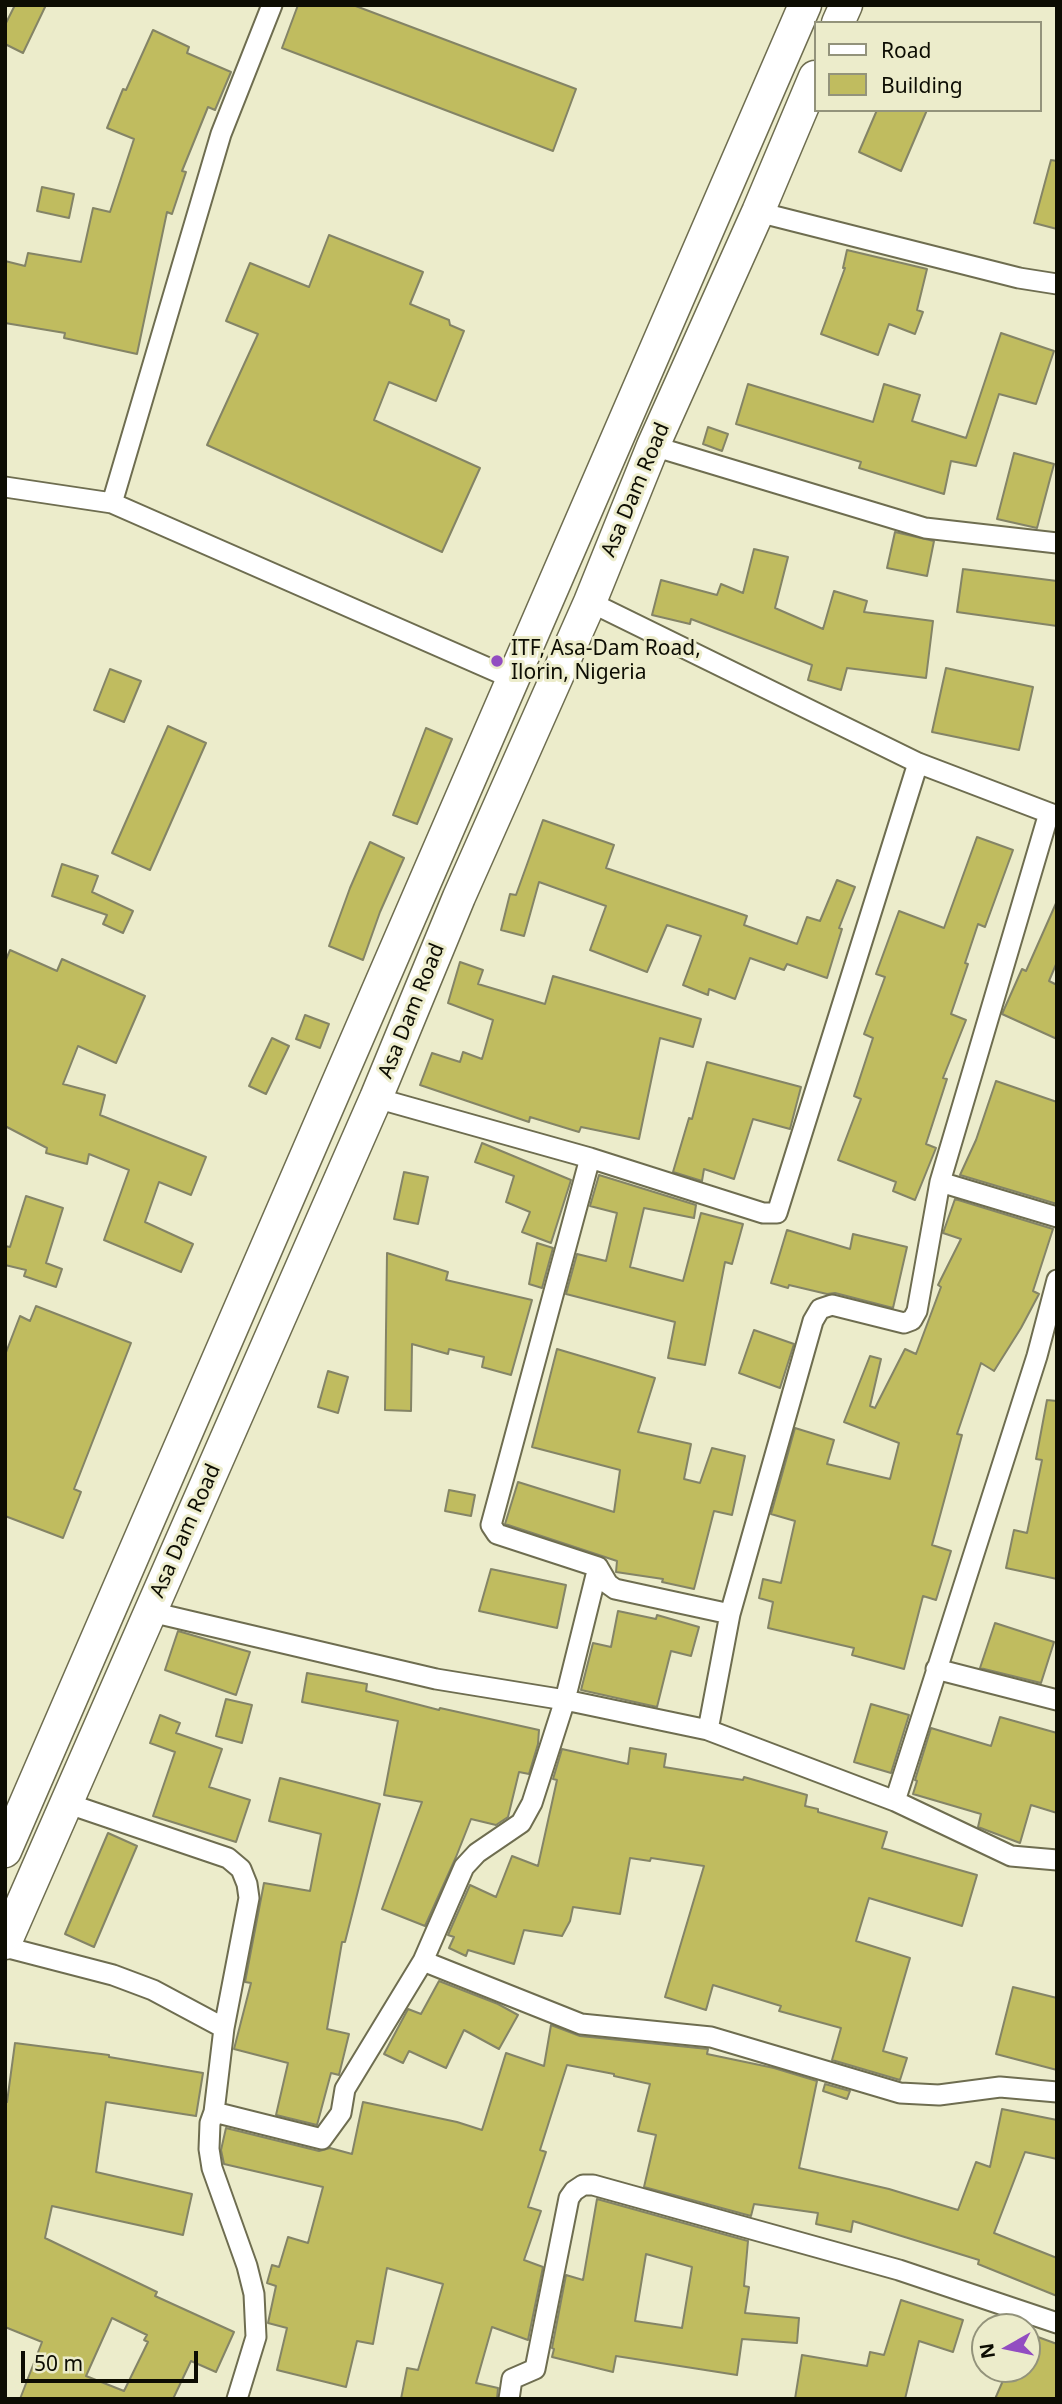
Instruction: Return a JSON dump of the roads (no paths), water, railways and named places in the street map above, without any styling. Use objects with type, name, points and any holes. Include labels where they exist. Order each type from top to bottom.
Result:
[{"type":"main road","name":"Asa Dam Road","points":[[5,1851],[804,5]]},
{"type":"main road","points":[[839,21],[846,5]]},
{"type":"main road","name":"Asa Dam Road","points":[[5,1945],[376,1098],[459,897],[590,602],[653,446],[814,80]]},
{"type":"main road","points":[[425,877],[459,897]]},
{"type":"street","points":[[112,503],[221,134],[272,5]]},
{"type":"street","points":[[758,212],[1019,278],[1057,284]]},
{"type":"street","points":[[653,446],[925,528],[1057,543]]},
{"type":"street","points":[[5,487],[112,503],[512,678]]},
{"type":"street","points":[[590,602],[918,763],[1053,814],[940,1182],[917,1311],[912,1320],[904,1322],[832,1305],[820,1309],[813,1321],[730,1614],[708,1730]]},
{"type":"street","points":[[376,1098],[590,1158],[763,1213],[777,1213],[918,763]]},
{"type":"street","points":[[590,1158],[491,1525],[497,1534],[598,1567],[608,1584],[615,1589],[730,1614]]},
{"type":"street","points":[[940,1182],[1057,1217]]},
{"type":"street","points":[[895,1801],[1037,1356],[1057,1280]]},
{"type":"street","points":[[214,2112],[322,2139],[341,2113],[345,2089],[424,1961],[464,1867],[477,1853],[522,1823],[532,1803],[565,1700],[598,1567]]},
{"type":"street","points":[[151,1612],[436,1679],[565,1700],[708,1730],[895,1801],[1011,1856],[1057,1860]]},
{"type":"street","points":[[936,1669],[1057,1699]]},
{"type":"street","points":[[66,1803],[228,1858],[241,1869],[247,1884],[249,1898],[225,2028],[214,2112],[210,2123],[209,2149],[212,2168],[247,2266],[254,2294],[256,2337],[237,2399]]},
{"type":"street","points":[[5,1945],[113,1975],[153,1990],[225,2028]]},
{"type":"street","points":[[424,1961],[582,2024],[710,2037],[900,2093],[939,2095],[1000,2087],[1057,2092]]},
{"type":"street","points":[[509,2399],[512,2379],[535,2369],[569,2198],[583,2185],[593,2185],[899,2270],[1057,2323]]},
{"type":"place","name":"ITF, Asa-Dam Road, Ilorin, Nigeria","points":[[497,661]]}]
